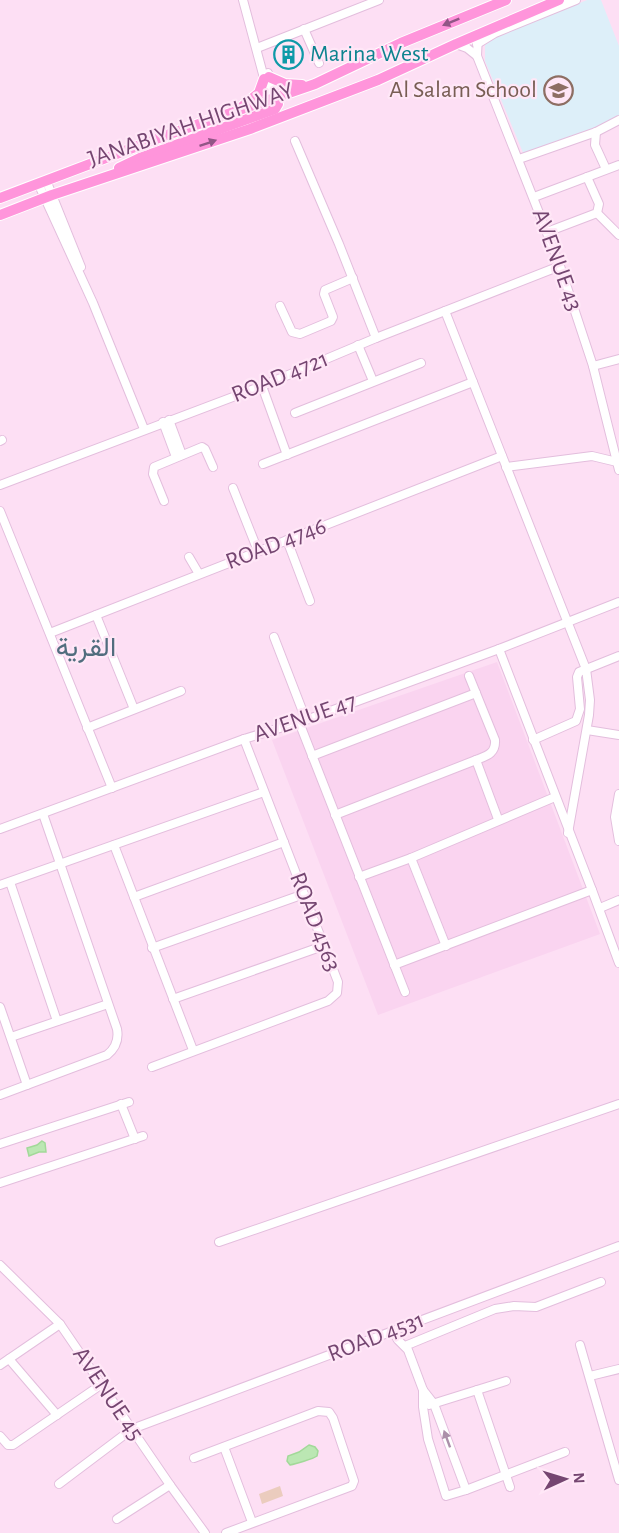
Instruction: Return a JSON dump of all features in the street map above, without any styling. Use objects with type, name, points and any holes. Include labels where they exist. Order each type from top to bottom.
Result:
[{"type":"main road","name":"JANABIYAH HIGHWAY","points":[[0,198],[238,111],[274,102],[357,66],[401,43],[506,0]]},
{"type":"main road","name":"JANABIYAH HIGHWAY","points":[[0,214],[250,129],[392,74],[456,44],[478,39],[559,0]]},
{"type":"main road","points":[[238,111],[259,93],[267,78],[285,84],[315,84]]},
{"type":"main road","points":[[109,177],[125,164],[274,102]]},
{"type":"street","points":[[243,0],[274,102],[282,113],[293,112]]},
{"type":"street","points":[[257,48],[379,0]]},
{"type":"street","points":[[478,39],[576,0]]},
{"type":"street","points":[[304,29],[319,63]]},
{"type":"street","name":"AVENUE 43","points":[[478,39],[477,56],[548,232],[593,366],[618,466]]},
{"type":"street","points":[[456,44],[467,48],[477,56]]},
{"type":"street","points":[[519,159],[596,132],[619,120]]},
{"type":"street","points":[[596,132],[595,145],[606,170]]},
{"type":"street","points":[[295,141],[376,338]]},
{"type":"street","points":[[534,196],[619,165]]},
{"type":"street","points":[[587,177],[599,204],[597,213]]},
{"type":"street","points":[[42,181],[82,270],[144,429]]},
{"type":"street","points":[[548,232],[597,213]]},
{"type":"street","points":[[597,213],[619,235]]},
{"type":"street","name":"ROAD 4721","points":[[0,485],[262,386],[358,345],[560,266]]},
{"type":"street","points":[[280,306],[292,333],[300,334],[332,321],[333,317],[324,294],[325,290],[352,278]]},
{"type":"street","points":[[445,311],[586,669],[590,700],[587,730],[568,833]]},
{"type":"street","points":[[358,345],[373,381]]},
{"type":"street","points":[[593,366],[619,358]]},
{"type":"street","points":[[295,412],[421,363]]},
{"type":"street","points":[[263,464],[473,382]]},
{"type":"street","points":[[262,386],[287,455]]},
{"type":"street","points":[[166,421],[179,456]]},
{"type":"street","points":[[164,501],[153,469],[202,447],[213,467]]},
{"type":"street","name":"ROAD 4746","points":[[50,633],[502,456]]},
{"type":"street","points":[[506,467],[592,456],[618,466]]},
{"type":"street","points":[[233,488],[258,551]]},
{"type":"street","points":[[0,511],[112,788]]},
{"type":"street","points":[[287,540],[310,602]]},
{"type":"street","points":[[189,557],[199,574]]},
{"type":"street","points":[[619,602],[499,649],[589,891],[600,908],[619,963]]},
{"type":"street","points":[[96,615],[134,709]]},
{"type":"street","points":[[274,637],[312,756],[405,992]]},
{"type":"street","name":"AVENUE 47","points":[[0,829],[244,739],[302,721],[499,649]]},
{"type":"street","points":[[534,740],[576,721],[580,709],[577,676],[579,672],[619,656]]},
{"type":"street","points":[[335,815],[490,754],[495,747],[495,740],[469,676]]},
{"type":"street","points":[[87,728],[181,691]]},
{"type":"street","points":[[312,756],[476,693]]},
{"type":"street","points":[[587,730],[619,735]]},
{"type":"street","name":"ROAD 4563","points":[[152,1067],[334,998],[339,987],[244,739]]},
{"type":"street","points":[[476,760],[498,819]]},
{"type":"street","points":[[0,885],[264,792]]},
{"type":"street","points":[[619,794],[615,817],[619,841]]},
{"type":"street","points":[[359,877],[411,858],[555,796]]},
{"type":"street","points":[[0,1095],[102,1057],[112,1051],[118,1035],[42,814]]},
{"type":"street","points":[[134,897],[284,842]]},
{"type":"street","points":[[114,845],[193,1050]]},
{"type":"street","points":[[411,858],[446,946]]},
{"type":"street","points":[[10,882],[57,1021]]},
{"type":"street","points":[[394,965],[589,891]]},
{"type":"street","points":[[152,948],[304,894]]},
{"type":"street","points":[[600,908],[619,900]]},
{"type":"street","points":[[173,999],[323,946]]},
{"type":"street","points":[[11,1037],[108,1004]]},
{"type":"street","points":[[0,1007],[27,1085]]},
{"type":"street","points":[[0,1144],[125,1103],[139,1137],[0,1183]]},
{"type":"street","points":[[219,1242],[619,1104]]},
{"type":"street","name":"ROAD 4531","points":[[59,1484],[132,1429],[619,1246]]},
{"type":"street","name":"AVENUE 45","points":[[0,1265],[60,1324],[205,1533]]},
{"type":"street","points":[[405,1346],[495,1309],[514,1306],[536,1307],[601,1282]]},
{"type":"street","points":[[0,1365],[60,1324]]},
{"type":"street","points":[[393,1330],[398,1340],[410,1353],[423,1390],[434,1404],[466,1490]]},
{"type":"street","points":[[580,1345],[619,1480]]},
{"type":"street","points":[[9,1359],[57,1415]]},
{"type":"street","points":[[590,1376],[619,1369]]},
{"type":"street","points":[[423,1407],[506,1382]]},
{"type":"street","points":[[0,1436],[8,1445],[13,1445],[102,1384]]},
{"type":"street","points":[[423,1390],[428,1439],[444,1494],[448,1496],[565,1452]]},
{"type":"street","points":[[477,1390],[510,1487]]},
{"type":"street","points":[[194,1458],[322,1410],[329,1412],[333,1418],[354,1484],[349,1488],[226,1533]]},
{"type":"street","points":[[609,1442],[619,1440]]},
{"type":"street","points":[[224,1447],[252,1522]]},
{"type":"street","points":[[117,1519],[170,1485]]},
{"type":"shaded area","name":"Al Salam School","points":[[587,0],[601,0],[619,46],[619,118],[524,155],[485,61],[485,45],[494,38]]},
{"type":"shaded area","points":[[497,662],[600,934],[378,1015],[272,740]]},
{"type":"shaded area","points":[[42,1141],[45,1143],[46,1152],[29,1156],[27,1148]]},
{"type":"shaded area","points":[[309,1445],[318,1451],[317,1456],[290,1465],[287,1461],[288,1456]]},
{"type":"shaded area","points":[[280,1486],[283,1496],[262,1504],[259,1494]]},
{"type":"place","name":"Marina West","points":[[289,54]]},
{"type":"place","name":"Al Salam School","points":[[558,90]]},
{"type":"district","name":"القرية","points":[[86,647]]}]
